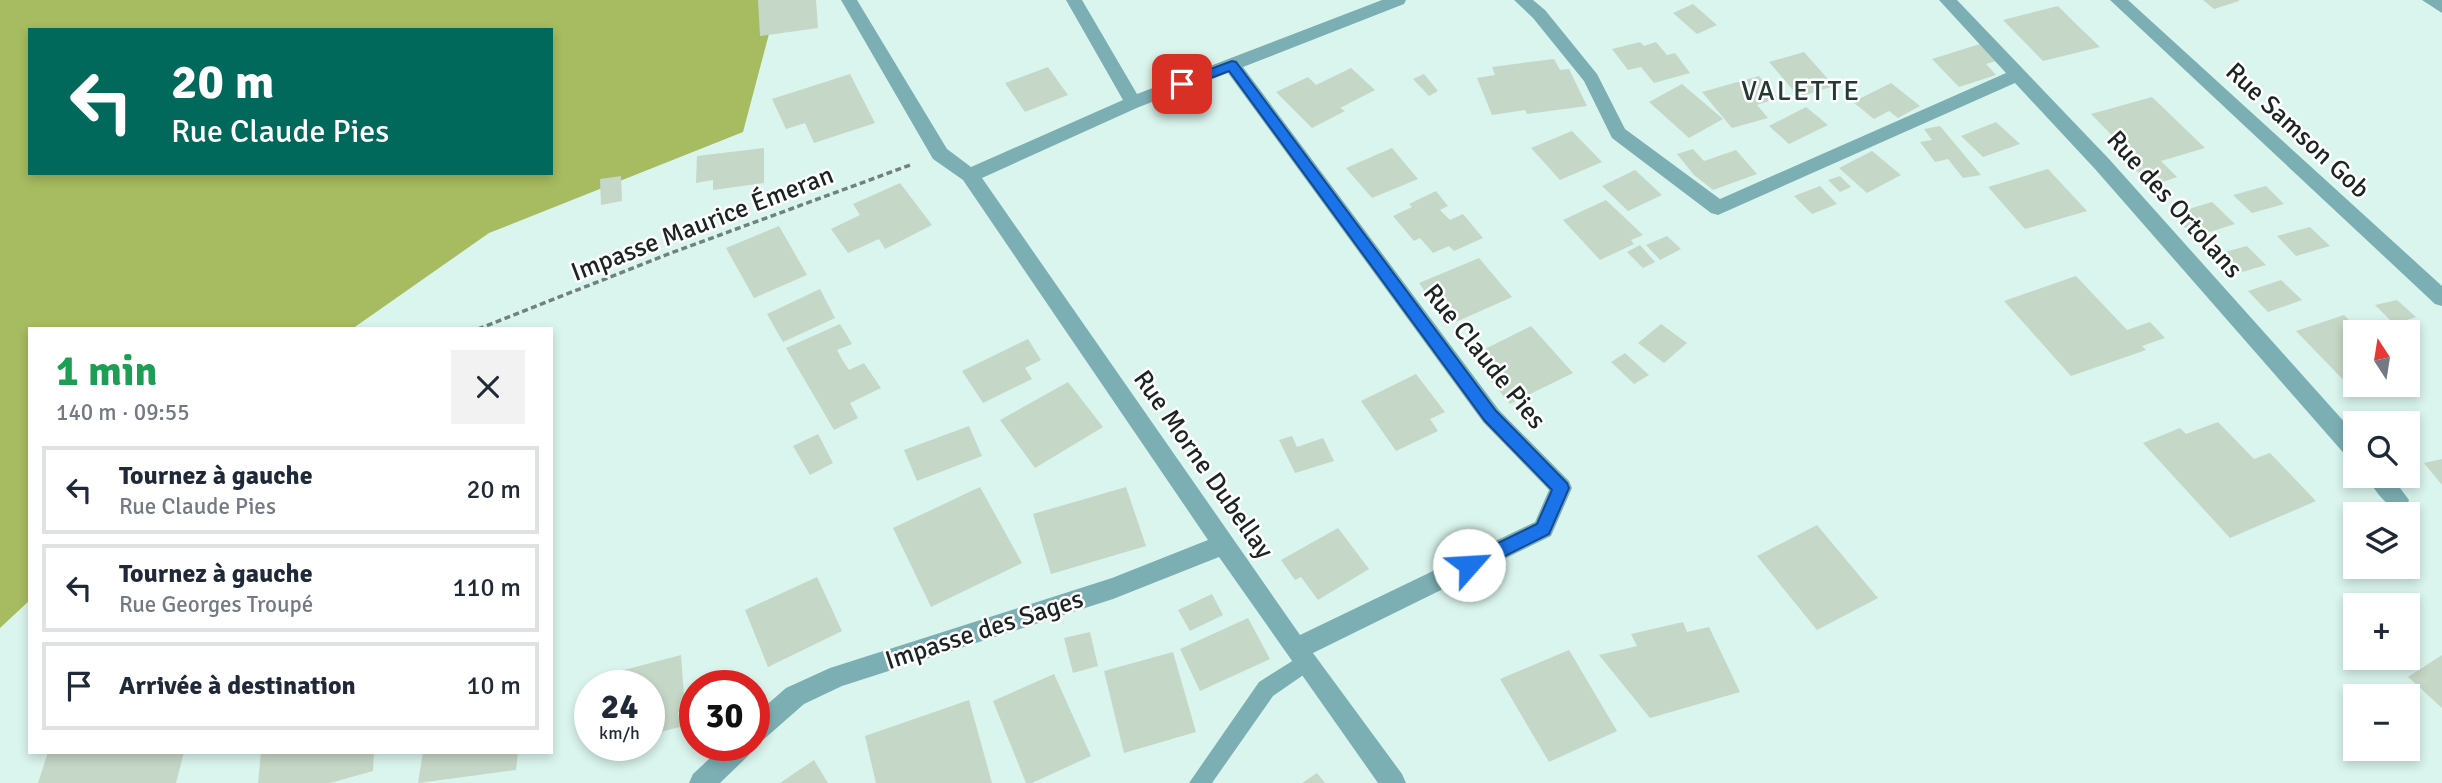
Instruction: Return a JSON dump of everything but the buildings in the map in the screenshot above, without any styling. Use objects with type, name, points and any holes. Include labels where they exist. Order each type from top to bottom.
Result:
[{"type":"street","points":[[849,0],[940,154],[970,175],[1133,103],[1398,0]]},
{"type":"street","points":[[1074,0],[1133,103]]},
{"type":"street","points":[[1522,0],[1539,14],[1591,78],[1618,133],[1718,208],[2018,75]]},
{"type":"street","name":"Rue des Ortolans","points":[[1947,0],[2102,164],[2343,436]]},
{"type":"street","name":"Rue Samson Gob","points":[[2118,0],[2442,298]]},
{"type":"street","points":[[2430,0],[2442,7]]},
{"type":"street","name":"Rue Claude Pies","points":[[1232,65],[1491,416],[1561,488],[1543,529],[1301,656]]},
{"type":"street","name":"Rue Morne Dubellay","points":[[970,175],[1301,656],[1393,783]]},
{"type":"street","points":[[2388,488],[2399,500]]},
{"type":"street","name":"Impasse des Sages","points":[[770,718],[795,696],[838,676],[1112,589],[1225,544]]},
{"type":"street","points":[[702,783],[725,761]]},
{"type":"lane","points":[[1199,783],[1266,689],[1301,656]]},
{"type":"path","name":"Impasse Maurice Émeran","points":[[483,327],[940,154]]},
{"type":"green space","points":[[0,0],[778,0],[743,132],[489,233],[355,327],[28,327],[28,602],[0,628]]},
{"type":"district","name":"VALETTE","points":[[1801,90]]},
{"type":"route","points":[[1182,84],[1232,65],[1342,218],[1491,416],[1561,488],[1543,529],[1469,565]]}]
